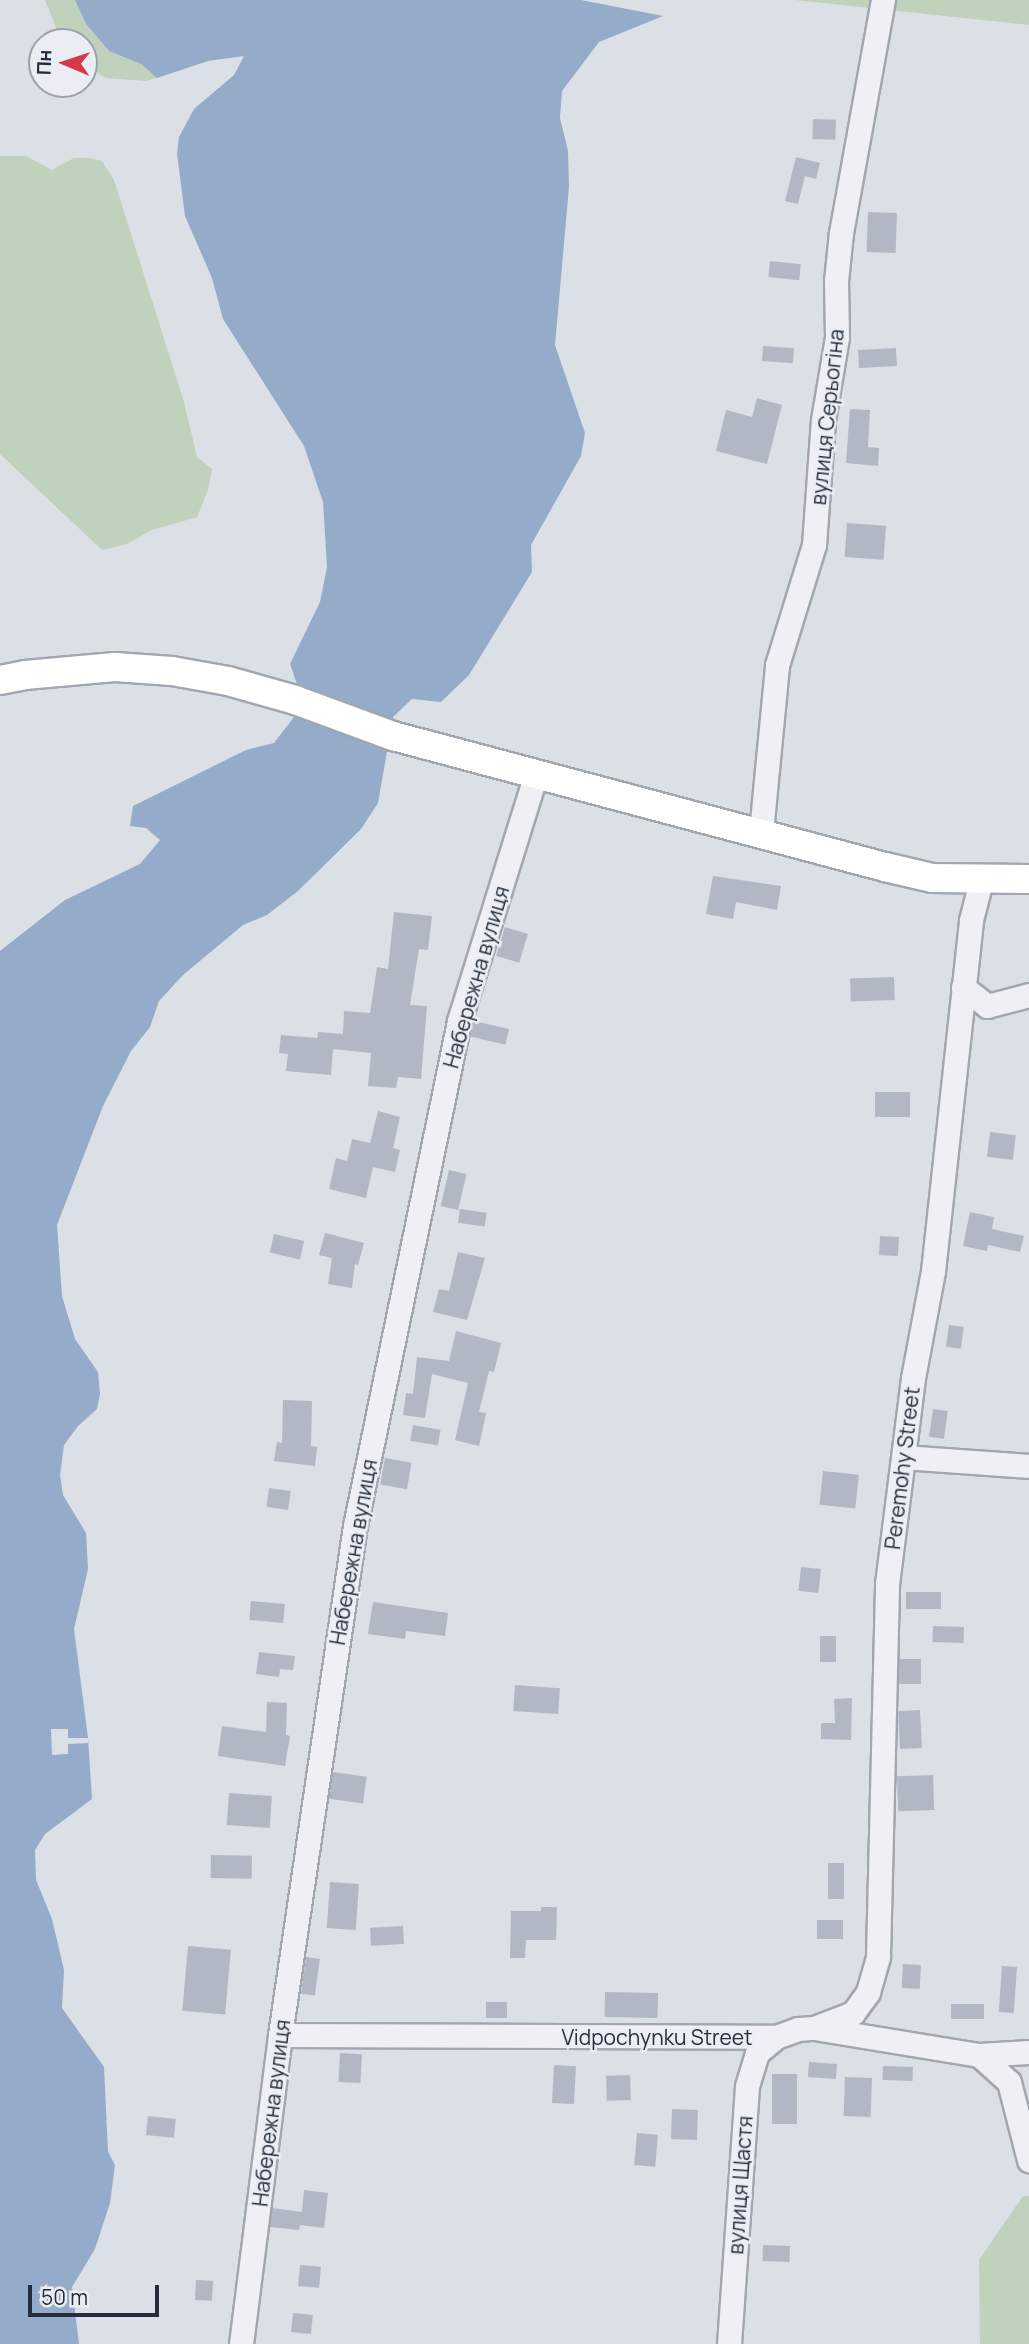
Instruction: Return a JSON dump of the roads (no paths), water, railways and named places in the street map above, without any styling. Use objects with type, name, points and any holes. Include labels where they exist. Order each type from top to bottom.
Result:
[{"type":"main road","points":[[0,680],[25,675],[115,667],[172,671],[228,681],[295,700],[393,736],[909,873],[932,878],[981,881],[1029,880]]},
{"type":"street","name":"вулиця Серьогіна","points":[[761,832],[776,665],[814,545],[823,420],[837,337],[836,281],[841,233],[883,0]]},
{"type":"street","name":"Набережна вулиця","points":[[241,2344],[280,2035],[355,1526],[459,1021],[536,774]]},
{"type":"street","name":"Peremohy Street","points":[[814,2028],[853,2013],[868,1992],[878,1956],[887,1584],[914,1378],[933,1271],[961,1032],[971,920],[981,881]]},
{"type":"street","points":[[963,987],[987,1006],[1029,995]]},
{"type":"street","points":[[904,1457],[1029,1466]]},
{"type":"street","name":"Vidpochynku Street","points":[[280,2035],[776,2037],[798,2029],[814,2028],[979,2055],[1029,2052]]},
{"type":"street","name":"вулиця Щастя","points":[[729,2344],[747,2086],[757,2053],[776,2037]]},
{"type":"street","points":[[979,2055],[1009,2082],[1029,2160]]},
{"type":"water","points":[[75,0],[581,0],[663,16],[599,42],[562,91],[560,118],[568,151],[569,187],[555,345],[585,433],[581,456],[531,545],[532,572],[469,675],[441,702],[412,699],[393,717],[378,803],[361,829],[298,891],[267,915],[243,925],[183,975],[159,1001],[150,1027],[131,1051],[103,1106],[57,1225],[62,1296],[75,1339],[98,1372],[100,1394],[97,1409],[78,1426],[64,1445],[60,1475],[63,1495],[86,1533],[88,1569],[74,1629],[88,1738],[92,1799],[45,1834],[35,1850],[36,1880],[52,1919],[64,1970],[62,2008],[104,2067],[108,2152],[115,2165],[110,2203],[95,2249],[72,2287],[79,2344],[0,2344],[0,951],[65,900],[140,864],[160,840],[146,828],[130,826],[133,806],[246,750],[274,743],[294,717],[300,693],[290,664],[320,602],[327,567],[323,502],[304,446],[223,319],[212,278],[185,216],[177,154],[179,137],[194,109],[234,75],[244,56],[208,61],[157,78],[141,64],[109,51],[98,38],[98,28],[89,28]]}]
